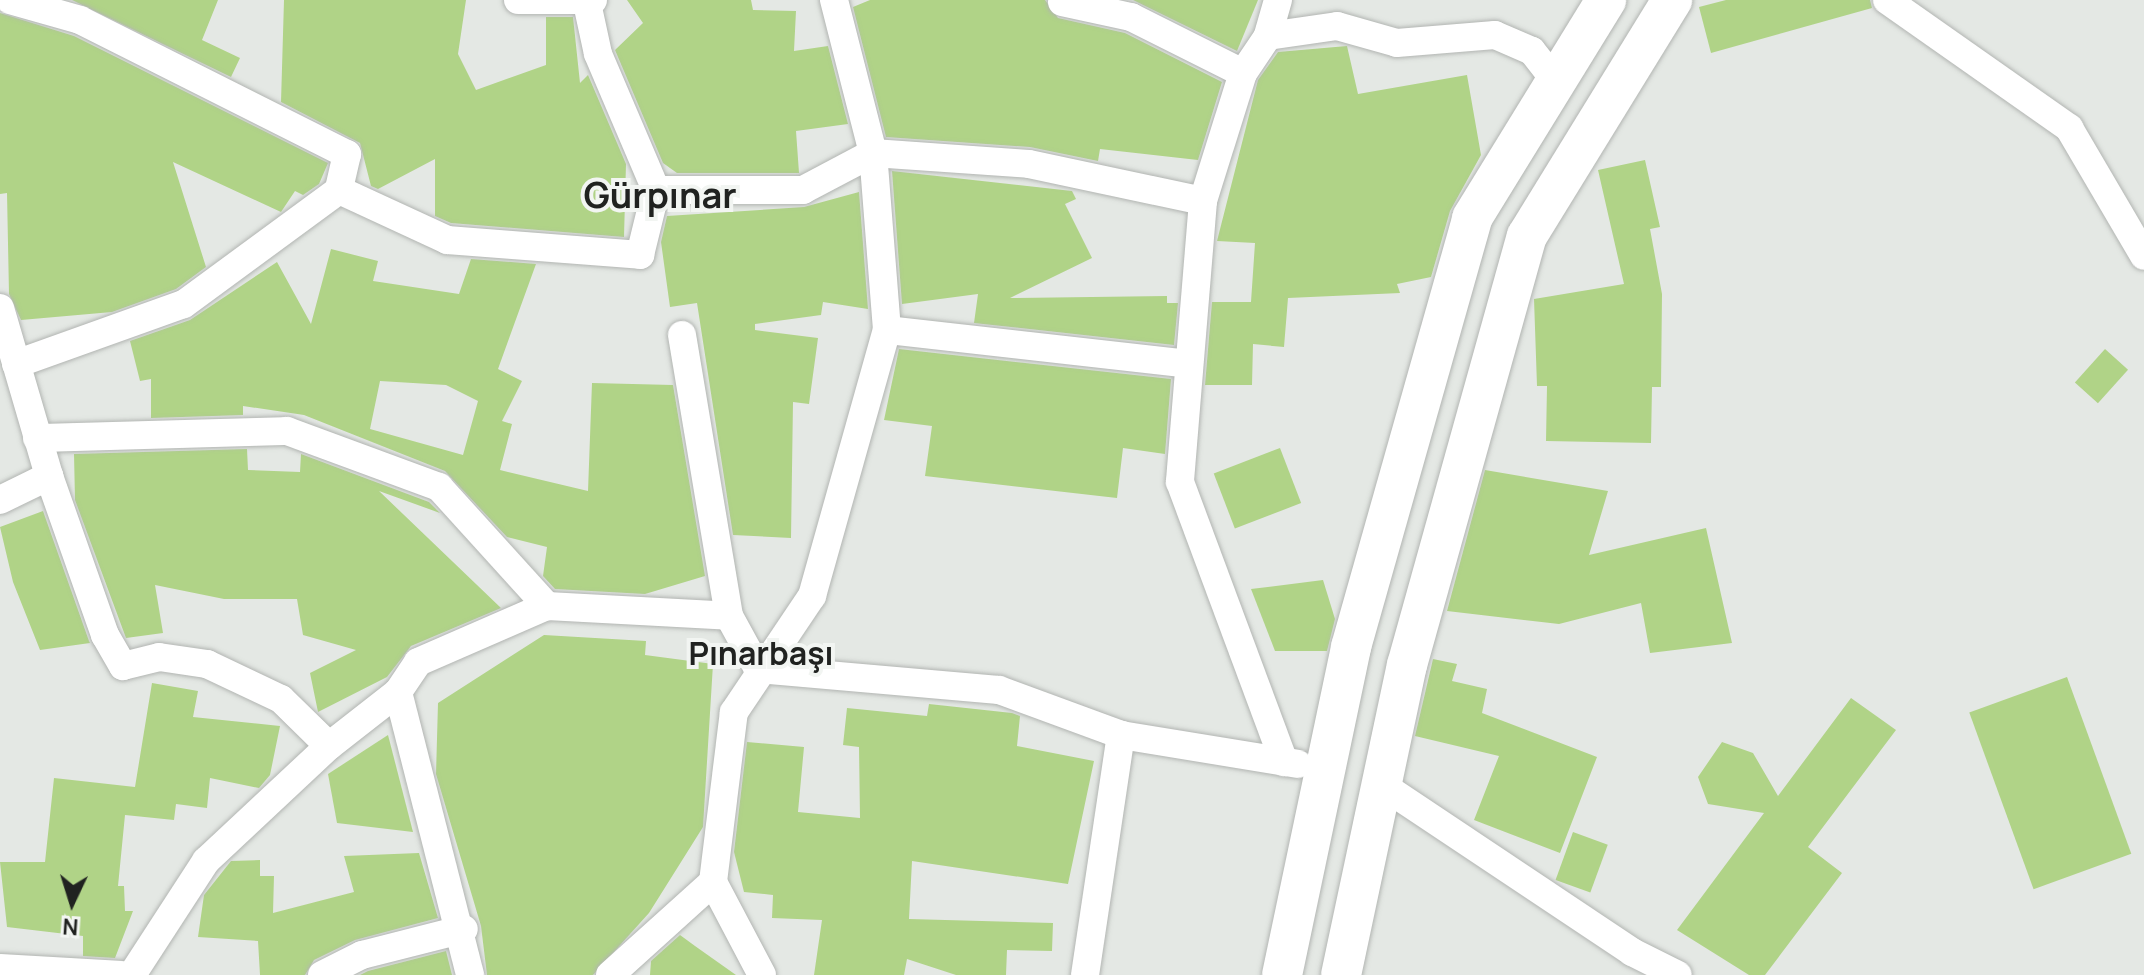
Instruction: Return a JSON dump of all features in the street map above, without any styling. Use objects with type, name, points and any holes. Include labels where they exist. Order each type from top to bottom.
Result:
[{"type":"main road","points":[[1282,975],[1351,647],[1472,218],[1606,0]]},
{"type":"main road","points":[[1341,975],[1407,665],[1527,236],[1672,0]]},
{"type":"street","points":[[10,0],[80,20],[347,154],[339,190],[184,304],[16,364]]},
{"type":"street","points":[[339,190],[447,240],[640,255],[656,190],[598,54],[590,2],[518,0]]},
{"type":"street","points":[[762,975],[713,882],[734,712],[758,669],[812,596],[887,330],[873,153],[834,0]]},
{"type":"street","points":[[1278,0],[1268,36],[1243,73],[1203,201],[1180,482],[1284,762]]},
{"type":"street","points":[[1887,0],[2069,128],[2144,256]]},
{"type":"street","points":[[1062,2],[1131,17],[1243,73]]},
{"type":"street","points":[[1268,36],[1337,26],[1397,43],[1495,35],[1532,51],[1556,82]]},
{"type":"street","points":[[656,190],[803,190],[873,153],[1029,164],[1203,201]]},
{"type":"street","points":[[0,308],[49,476],[105,635],[123,666],[159,657],[207,664],[281,699],[329,746]]},
{"type":"street","points":[[887,330],[1188,364]]},
{"type":"street","points":[[682,335],[729,616],[758,669]]},
{"type":"street","points":[[37,438],[287,431],[439,487],[547,606]]},
{"type":"street","points":[[0,500],[49,476]]},
{"type":"street","points":[[132,975],[206,861],[329,746],[398,692],[418,662],[547,606],[729,616]]},
{"type":"street","points":[[758,669],[999,690],[1121,735],[1326,767]]},
{"type":"street","points":[[398,692],[464,929],[470,975]]},
{"type":"street","points":[[1085,975],[1121,735]]},
{"type":"street","points":[[1382,785],[1632,952],[1678,975]]},
{"type":"street","points":[[610,975],[713,882]]},
{"type":"street","points":[[322,975],[362,955],[464,929]]},
{"type":"street","points":[[0,968],[121,975]]},
{"type":"building","points":[[72,0],[218,0],[202,40],[240,58],[231,77]]},
{"type":"building","points":[[284,0],[466,0],[458,54],[476,90],[546,65],[546,17],[573,17],[580,83],[588,75],[626,164],[624,237],[451,223],[435,216],[435,159],[378,189],[371,186],[360,143],[281,102]]},
{"type":"building","points":[[627,0],[751,0],[753,10],[796,11],[794,51],[828,46],[848,124],[796,131],[799,173],[677,173],[663,163],[615,50],[643,23]]},
{"type":"building","points":[[870,0],[1045,0],[1058,18],[1125,33],[1222,82],[1198,160],[1100,149],[1098,161],[1030,147],[886,137],[853,7]]},
{"type":"building","points":[[1133,0],[1258,0],[1237,51]]},
{"type":"building","points":[[1726,0],[1870,0],[1872,8],[1711,53],[1699,7]]},
{"type":"building","points":[[0,13],[74,36],[328,163],[319,184],[303,195],[295,191],[281,212],[173,162],[206,267],[176,289],[112,312],[21,320],[9,294],[7,193],[0,194]]},
{"type":"building","points":[[1347,46],[1358,94],[1467,75],[1481,155],[1450,211],[1431,277],[1397,284],[1400,293],[1288,298],[1284,347],[1253,344],[1252,385],[1205,385],[1212,302],[1251,302],[1255,243],[1217,241],[1258,80],[1278,52]]},
{"type":"building","points":[[1645,160],[1660,227],[1650,229],[1662,294],[1661,387],[1652,387],[1651,443],[1546,441],[1547,386],[1537,386],[1534,299],[1624,284],[1598,170]]},
{"type":"building","points":[[892,171],[1072,191],[1076,199],[1065,204],[1092,258],[1010,298],[1167,296],[1167,303],[1178,303],[1174,345],[974,323],[978,294],[902,304]]},
{"type":"building","points":[[859,192],[868,309],[823,302],[821,315],[755,324],[755,330],[818,338],[809,404],[793,402],[791,538],[733,535],[697,303],[670,307],[661,242],[667,216],[804,207]]},
{"type":"building","points":[[331,249],[378,261],[373,281],[459,294],[471,259],[536,264],[498,369],[522,381],[502,421],[512,424],[500,470],[588,491],[592,383],[673,385],[705,576],[645,594],[555,589],[543,576],[547,547],[507,537],[445,471],[304,415],[243,406],[243,415],[151,418],[151,379],[140,381],[130,341],[190,320],[277,262],[311,324]],"holes":[[[380,381],[446,385],[478,401],[463,455],[370,429]]]},
{"type":"building","points":[[899,349],[1171,379],[1165,454],[1123,448],[1117,498],[925,476],[932,426],[884,420]]},
{"type":"building","points":[[2105,349],[2128,370],[2098,403],[2075,382]]},
{"type":"building","points":[[1280,448],[1301,503],[1235,529],[1214,473]]},
{"type":"building","points":[[247,449],[248,470],[300,472],[301,454],[429,502],[440,513],[379,491],[501,608],[411,646],[387,677],[318,712],[310,673],[356,650],[303,635],[297,599],[224,599],[155,585],[163,633],[126,638],[75,500],[74,454]]},
{"type":"building","points":[[1485,470],[1608,491],[1589,555],[1706,528],[1732,643],[1650,653],[1641,603],[1559,624],[1447,611]]},
{"type":"building","points":[[43,511],[90,643],[40,650],[13,582],[0,527]]},
{"type":"building","points":[[1323,580],[1335,619],[1327,651],[1275,651],[1251,589]]},
{"type":"building","points":[[544,635],[646,641],[645,655],[713,664],[703,827],[649,913],[593,975],[487,975],[481,926],[436,774],[438,703]]},
{"type":"building","points":[[1433,659],[1457,664],[1452,681],[1487,689],[1482,713],[1597,757],[1560,853],[1474,820],[1499,756],[1415,736]]},
{"type":"building","points":[[2067,677],[2131,854],[2034,889],[1969,713]]},
{"type":"building","points":[[152,683],[198,691],[193,717],[280,726],[270,775],[259,788],[210,778],[207,808],[176,804],[174,820],[125,815],[118,886],[124,886],[125,911],[133,911],[115,958],[83,956],[83,936],[7,927],[0,862],[45,862],[54,778],[135,787]]},
{"type":"building","points":[[1851,698],[1896,730],[1808,847],[1842,873],[1765,975],[1749,975],[1677,930],[1764,813],[1708,804],[1698,777],[1722,742],[1753,753],[1778,796]]},
{"type":"building","points":[[929,704],[1012,713],[1020,716],[1017,746],[1094,761],[1068,884],[912,861],[909,919],[1053,923],[1052,951],[1007,950],[1006,975],[956,975],[907,959],[904,975],[814,975],[822,920],[772,918],[773,895],[744,892],[734,852],[747,742],[804,747],[798,812],[860,818],[859,747],[843,745],[847,708],[927,716]]},
{"type":"building","points":[[388,735],[413,832],[337,823],[328,774]]},
{"type":"building","points":[[1573,832],[1608,845],[1590,893],[1556,880]]},
{"type":"building","points":[[419,853],[438,918],[355,940],[314,960],[305,975],[260,975],[258,941],[198,937],[204,895],[231,861],[260,860],[260,876],[274,876],[273,913],[354,892],[344,856]]},
{"type":"building","points":[[680,935],[736,975],[650,975],[651,961]]},
{"type":"building","points":[[446,951],[452,975],[360,975],[368,971]]},
{"type":"district","name":"Gürpınar","points":[[660,195]]},
{"type":"district","name":"Pınarbaşı","points":[[761,653]]}]
